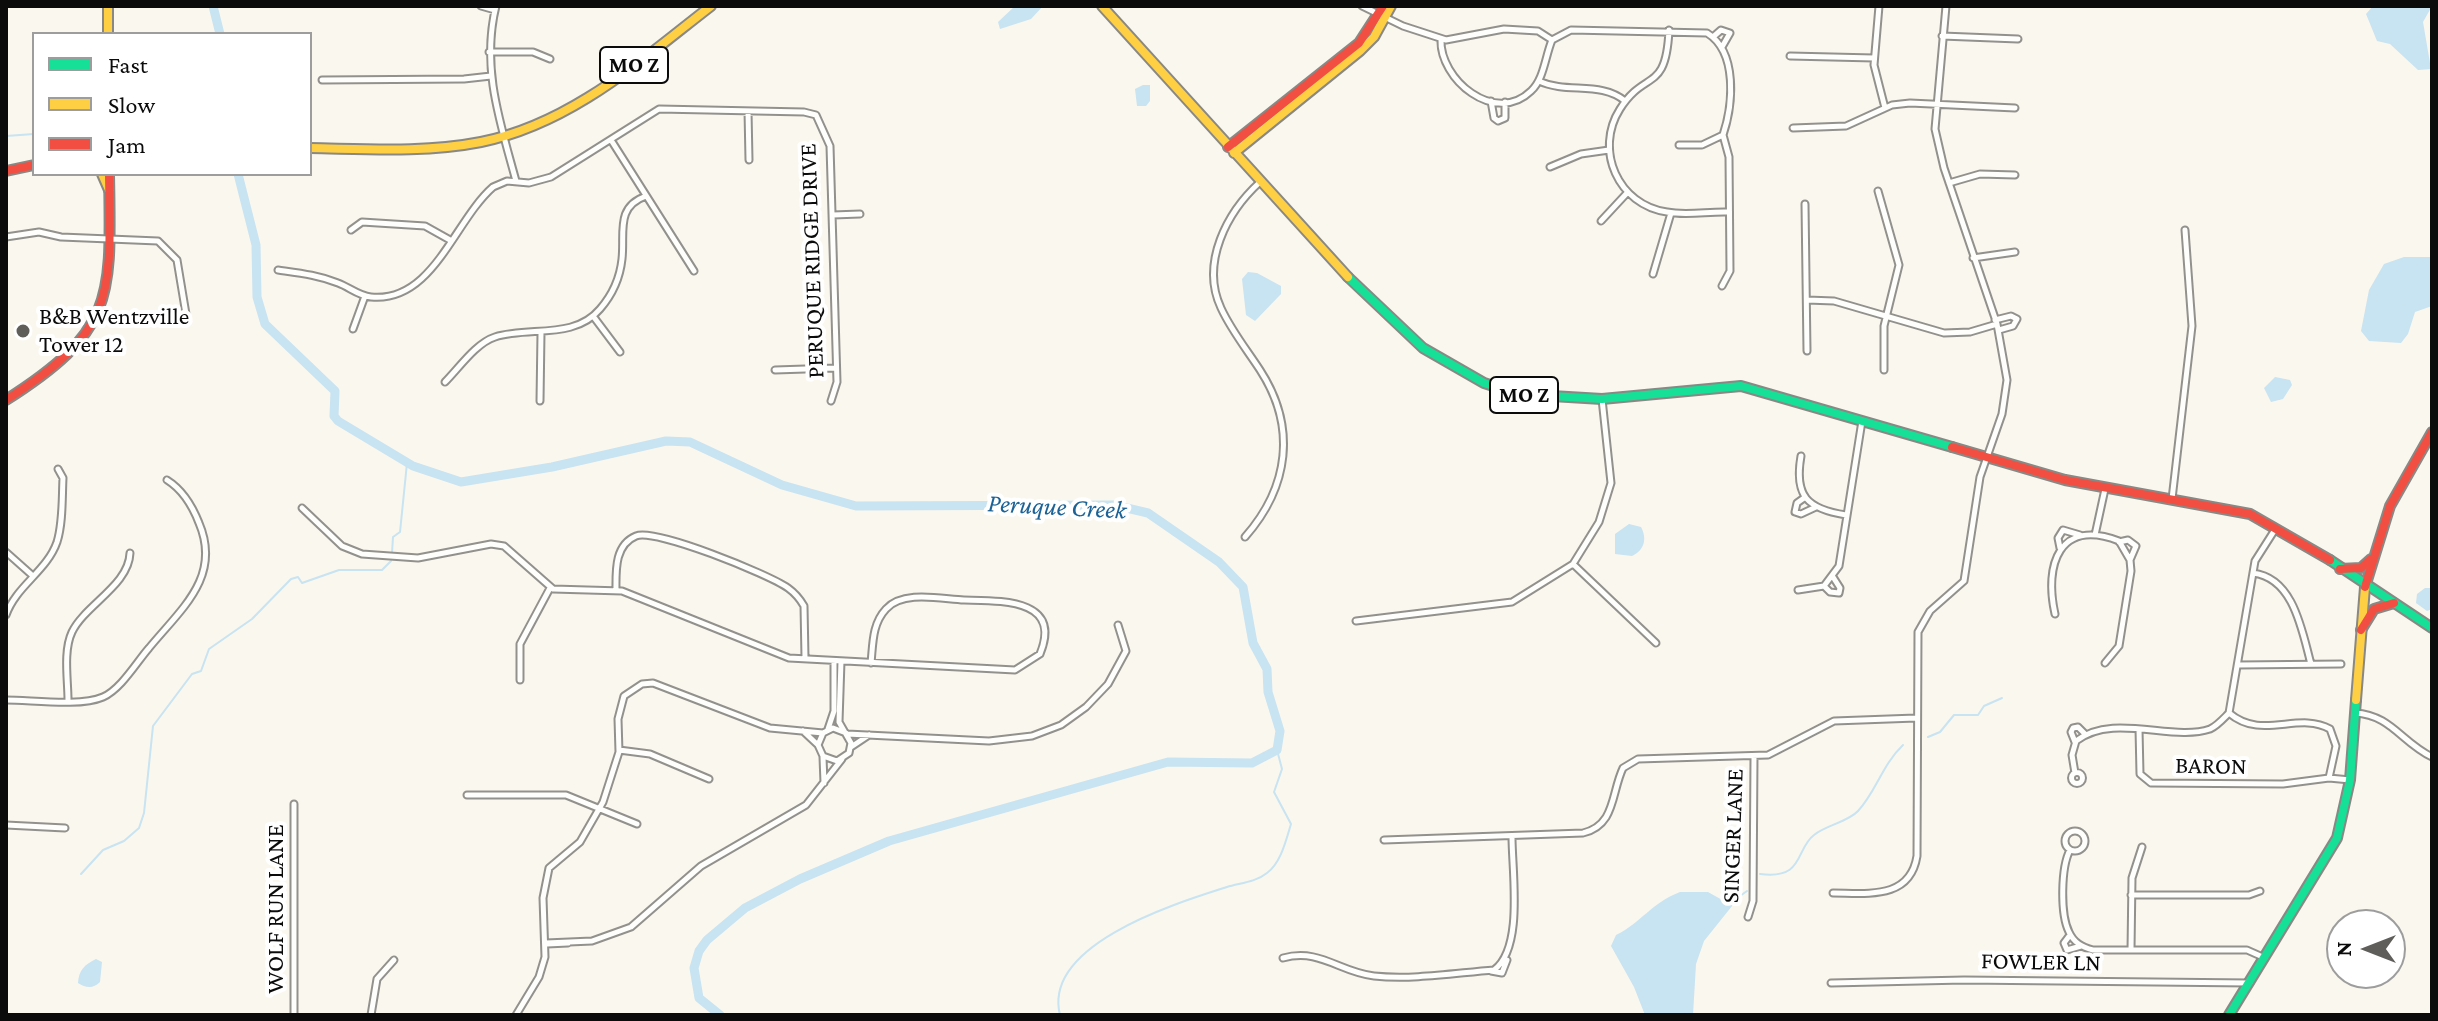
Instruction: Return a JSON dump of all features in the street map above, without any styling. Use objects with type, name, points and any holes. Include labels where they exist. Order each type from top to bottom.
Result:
[{"type":"main road","points":[[108,6],[108,32]]},
{"type":"main road","name":"MO Z","points":[[312,148],[420,147],[504,136],[529,127],[600,88],[711,6]]},
{"type":"main road","name":"MO Z","points":[[1102,6],[1159,64],[1260,182],[1404,333],[1475,379],[1516,393],[1564,401],[1689,387],[1741,386],[2105,489],[2236,509],[2277,527],[2432,628]]},
{"type":"main road","points":[[1231,150],[1359,43],[1391,6]]},
{"type":"main road","points":[[6,171],[30,166]]},
{"type":"main road","points":[[103,176],[109,190]]},
{"type":"main road","points":[[6,400],[51,374],[82,344],[95,324],[109,279],[109,176]]},
{"type":"main road","points":[[2229,1015],[2266,959],[2337,838],[2350,780],[2365,587],[2371,558],[2403,480],[2432,432]]},
{"type":"main road","points":[[2339,569],[2361,568],[2371,558]]},
{"type":"main road","points":[[2361,630],[2374,609],[2394,603]]},
{"type":"street","points":[[481,6],[495,8],[489,52],[491,76],[516,181]]},
{"type":"street","points":[[1362,6],[1441,39],[1454,40],[1485,30],[1504,29],[1538,31],[1552,40]]},
{"type":"street","points":[[1879,6],[1874,58],[1877,88],[1885,108]]},
{"type":"street","points":[[1833,893],[1891,891],[1905,884],[1913,873],[1917,856],[1918,632],[1930,611],[1964,581],[1986,457],[2006,396],[2006,362],[1997,324],[1939,154],[1936,106],[1946,6]]},
{"type":"street","points":[[1441,39],[1442,58],[1453,76],[1474,96],[1505,102],[1525,96],[1539,81],[1552,40],[1571,30],[1700,31],[1713,37],[1722,47],[1728,71],[1729,109],[1723,135],[1729,157],[1730,271],[1722,286]]},
{"type":"street","points":[[1669,30],[1668,56],[1660,75],[1625,101],[1613,120],[1609,150],[1616,177],[1627,193],[1649,206],[1671,213],[1729,212]]},
{"type":"street","points":[[1713,37],[1721,30],[1730,33],[1722,47]]},
{"type":"street","points":[[1942,36],[2018,39]]},
{"type":"street","points":[[489,52],[533,52],[550,59]]},
{"type":"street","points":[[1790,56],[1874,58]]},
{"type":"street","points":[[322,80],[491,76]]},
{"type":"street","points":[[1539,81],[1561,89],[1606,90],[1625,101]]},
{"type":"street","points":[[1491,101],[1494,118],[1498,121],[1505,118],[1505,102]]},
{"type":"street","points":[[1793,128],[1846,126],[1885,108],[1910,103],[2015,108]]},
{"type":"street","name":"PERUQUE RIDGE DRIVE","points":[[365,296],[383,297],[412,289],[485,194],[501,182],[529,183],[551,177],[659,109],[792,110],[816,115],[830,146],[836,368],[831,401]]},
{"type":"street","points":[[748,111],[749,160]]},
{"type":"street","points":[[1679,145],[1702,145],[1723,135]]},
{"type":"street","points":[[611,140],[694,271]]},
{"type":"street","points":[[1550,167],[1581,154],[1609,150]]},
{"type":"street","points":[[1949,183],[1980,174],[2015,175]]},
{"type":"street","points":[[1245,537],[1267,508],[1280,478],[1285,429],[1267,383],[1221,309],[1215,263],[1231,215],[1260,182]]},
{"type":"street","points":[[1878,191],[1899,265],[1882,337],[1884,370]]},
{"type":"street","points":[[1601,221],[1627,193]]},
{"type":"street","points":[[445,382],[493,338],[574,326],[593,316],[618,281],[621,224],[627,210],[646,196]]},
{"type":"street","points":[[1805,204],[1807,351]]},
{"type":"street","points":[[1653,274],[1671,213]]},
{"type":"street","points":[[833,215],[860,214]]},
{"type":"street","points":[[351,230],[362,222],[425,226],[450,240]]},
{"type":"street","points":[[2171,500],[2192,326],[2185,230]]},
{"type":"street","points":[[6,237],[39,232],[154,239],[169,248],[179,267],[186,314]]},
{"type":"street","points":[[1973,258],[2015,252]]},
{"type":"street","points":[[278,270],[316,275],[365,296],[353,329]]},
{"type":"street","points":[[1807,300],[1834,301],[1953,334],[1997,324]]},
{"type":"street","points":[[593,316],[620,352]]},
{"type":"street","points":[[540,401],[541,333]]},
{"type":"street","points":[[775,370],[836,368]]},
{"type":"street","points":[[1356,621],[1512,602],[1573,564],[1599,522],[1611,483],[1602,399]]},
{"type":"street","points":[[1798,590],[1824,586],[1839,566],[1863,420]]},
{"type":"street","points":[[1801,456],[1799,481],[1804,498],[1816,507],[1846,515]]},
{"type":"street","points":[[6,615],[20,589],[57,542],[63,478],[58,469]]},
{"type":"street","points":[[6,700],[68,700],[107,695],[199,588],[207,563],[206,543],[180,488],[167,480]]},
{"type":"street","points":[[2095,535],[2105,489]]},
{"type":"street","points":[[1804,498],[1797,503],[1795,512],[1801,514],[1816,507]]},
{"type":"street","points":[[302,508],[354,552],[418,558],[498,544],[516,553],[550,588],[566,593],[616,591],[640,597],[778,655],[838,661],[871,663],[1015,670],[1040,654],[1045,633],[1038,615],[1017,602],[904,599],[887,608],[879,619],[871,663]]},
{"type":"street","points":[[2075,773],[2072,755],[2076,742],[2097,729],[2210,729],[2229,713],[2255,561],[2277,527]]},
{"type":"street","points":[[2061,549],[2058,538],[2063,530],[2119,542],[2128,540],[2136,546],[2130,560],[2119,646],[2105,663]]},
{"type":"street","points":[[616,591],[617,562],[625,544],[637,535],[662,536],[787,587],[804,606],[805,658]]},
{"type":"street","points":[[2055,614],[2051,594],[2055,563],[2061,549],[2080,535]]},
{"type":"street","points":[[2119,542],[2130,560]]},
{"type":"street","points":[[6,552],[33,576]]},
{"type":"street","points":[[68,700],[69,641],[74,628],[122,574],[130,553]]},
{"type":"street","points":[[1573,564],[1656,643]]},
{"type":"street","points":[[2253,573],[2266,575],[2284,591],[2298,615],[2311,664]]},
{"type":"street","points":[[1824,586],[1830,592],[1839,593],[1840,588],[1833,577]]},
{"type":"street","points":[[520,680],[520,644],[550,588]]},
{"type":"street","points":[[516,1015],[539,977],[546,943],[543,898],[549,868],[580,842],[599,809],[619,750],[618,719],[624,696],[642,684],[653,683],[770,728],[1003,741],[1046,732],[1074,717],[1108,684],[1126,651],[1118,625]]},
{"type":"street","points":[[818,745],[834,711],[838,661]]},
{"type":"street","points":[[838,661],[839,722],[851,748]]},
{"type":"street","points":[[2238,665],[2341,664]]},
{"type":"street","points":[[2229,713],[2248,725],[2312,722],[2330,729],[2336,746],[2329,778]]},
{"type":"street","points":[[2354,713],[2378,715],[2410,745],[2432,757]]},
{"type":"street","points":[[1384,840],[1512,837],[1592,831],[1609,815],[1623,768],[1638,759],[1754,757],[1784,749],[1834,721],[1916,718]]},
{"type":"street","points":[[2076,742],[2071,732],[2073,728],[2078,727],[2085,734]]},
{"type":"street","name":"BARON","points":[[2139,729],[2140,774],[2151,783],[2283,784],[2329,778],[2350,780]]},
{"type":"street","points":[[802,731],[818,745],[823,756],[824,785]]},
{"type":"street","points":[[546,943],[592,941],[631,927],[687,876],[806,805],[851,748],[873,733]]},
{"type":"street","points":[[619,750],[650,754],[709,779]]},
{"type":"street","points":[[823,756],[832,761],[842,759]]},
{"type":"street","name":"SINGER LANE","points":[[1748,917],[1753,901],[1754,757]]},
{"type":"street","points":[[467,795],[566,795],[637,824]]},
{"type":"street","name":"WOLF RUN LANE","points":[[294,804],[294,1015]]},
{"type":"street","points":[[6,825],[65,828]]},
{"type":"street","points":[[1283,958],[1312,955],[1361,974],[1384,976],[1490,971],[1507,958],[1513,924],[1512,837]]},
{"type":"street","points":[[2131,950],[2134,865],[2142,847]]},
{"type":"street","points":[[2070,850],[2066,861],[2065,914],[2070,935],[2081,946],[2093,950],[2247,950],[2266,959]]},
{"type":"street","points":[[2131,895],[2249,895],[2260,891]]},
{"type":"street","points":[[2070,935],[2064,943],[2067,950],[2081,946]]},
{"type":"street","points":[[371,1015],[377,979],[394,960]]},
{"type":"street","name":"FOWLER LN","points":[[1831,983],[1950,980],[2251,983]]},
{"type":"water","points":[[1015,6],[1043,6],[1031,19],[1000,29],[998,22]]},
{"type":"water","points":[[2373,6],[2432,6],[2423,22],[2431,69],[2418,70],[2390,44],[2377,41],[2366,14]]},
{"type":"water","points":[[1150,85],[1150,101],[1146,106],[1137,106],[1135,89]]},
{"type":"water","points":[[2404,257],[2432,257],[2432,306],[2415,312],[2408,334],[2401,343],[2369,341],[2361,331],[2369,290],[2384,264]]},
{"type":"water","points":[[1248,272],[1257,273],[1281,286],[1281,294],[1255,321],[1246,315],[1242,279]]},
{"type":"water","points":[[2275,377],[2290,380],[2292,385],[2283,399],[2271,402],[2264,388]]},
{"type":"water","points":[[1629,524],[1641,527],[1644,535],[1642,547],[1632,556],[1615,554],[1615,534]]},
{"type":"water","points":[[2425,588],[2432,588],[2432,609],[2427,611],[2416,603],[2417,594]]},
{"type":"water","points":[[1680,892],[1708,892],[1724,901],[1740,896],[1704,941],[1696,964],[1693,1015],[1645,1015],[1634,987],[1611,946],[1616,935]]},
{"type":"water","points":[[96,959],[102,962],[100,982],[89,987],[78,983],[83,968]]},
{"type":"waterway","name":"Peruque Creek","points":[[213,6],[220,32]]},
{"type":"waterway","points":[[6,136],[32,134]]},
{"type":"waterway","name":"Peruque Creek","points":[[239,176],[256,245],[257,297],[265,324],[335,391],[334,416],[338,421],[413,466],[461,482],[552,467],[666,441],[690,442],[782,485],[856,506],[1114,505],[1148,513],[1219,562],[1243,587],[1253,643],[1267,669],[1268,692],[1280,731],[1277,750],[1252,763],[1168,762],[889,841],[800,879],[745,908],[707,940],[699,951],[694,968],[699,998],[720,1015]]},
{"type":"waterway","points":[[392,553],[393,537],[400,532],[407,463]]},
{"type":"waterway","points":[[81,874],[103,850],[124,841],[139,828],[144,813],[153,726],[192,674],[201,671],[209,649],[252,619],[291,579],[298,577],[302,583],[339,570],[382,570],[391,561]]},
{"type":"waterway","points":[[1928,737],[1940,732],[1954,715],[1978,715],[1984,706],[2002,698]]},
{"type":"waterway","points":[[1760,874],[1774,875],[1792,868],[1814,835],[1858,811],[1903,745]]},
{"type":"waterway","points":[[1060,1015],[1060,990],[1071,967],[1118,930],[1177,904],[1253,880],[1272,869],[1291,824],[1274,792],[1282,769],[1277,750]]},
{"type":"waterway","points":[[1740,896],[1747,891]]},
{"type":"traffic: fast","points":[[1348,277],[1423,348],[1484,383],[1518,394],[1602,399],[1741,386],[1952,447]]},
{"type":"traffic: fast","points":[[2330,560],[2432,628]]},
{"type":"traffic: fast","points":[[2229,1015],[2337,838],[2350,780],[2356,700]]},
{"type":"traffic: slow","points":[[108,6],[108,32]]},
{"type":"traffic: slow","points":[[312,148],[439,148],[514,133],[545,121],[604,88],[711,6]]},
{"type":"traffic: slow","points":[[1102,6],[1348,277]]},
{"type":"traffic: slow","points":[[1234,153],[1360,51],[1374,37],[1391,6]]},
{"type":"traffic: slow","points":[[103,176],[109,190]]},
{"type":"traffic: slow","points":[[2356,700],[2365,587]]},
{"type":"traffic: jam","points":[[1228,147],[1359,43],[1383,6]]},
{"type":"traffic: jam","points":[[6,171],[32,165]]},
{"type":"traffic: jam","points":[[6,400],[69,352],[100,307],[109,251],[109,176]]},
{"type":"traffic: jam","points":[[2365,587],[2390,506],[2432,432]]},
{"type":"traffic: jam","points":[[1952,447],[2065,480],[2250,514],[2330,560]]},
{"type":"traffic: jam","points":[[2340,569],[2361,568],[2371,559]]},
{"type":"traffic: jam","points":[[2361,630],[2374,609],[2394,603]]},
{"type":"place","name":"B&B Wentzville Tower 12","points":[[23,331]]}]
